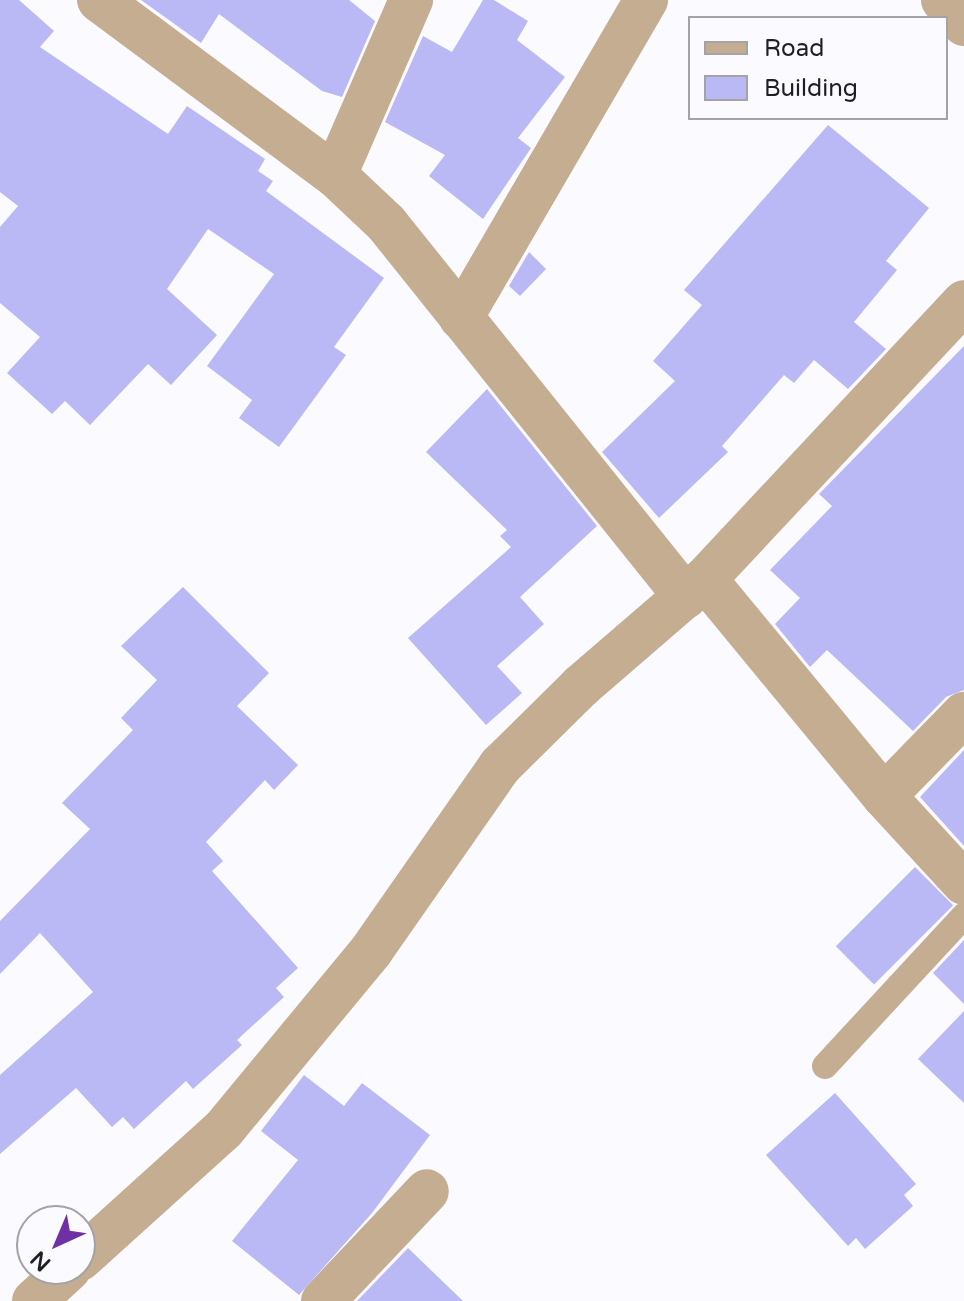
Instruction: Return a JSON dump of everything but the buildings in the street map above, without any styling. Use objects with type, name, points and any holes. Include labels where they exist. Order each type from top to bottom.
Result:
[{"type":"street","points":[[99,0],[335,175],[386,223],[461,318],[696,588],[964,883]]},
{"type":"street","points":[[335,175],[411,0]]},
{"type":"street","points":[[461,318],[646,0]]},
{"type":"street","points":[[943,0],[964,24]]},
{"type":"street","points":[[96,1245],[223,1130],[371,951],[500,766],[581,686],[696,588],[964,302]]},
{"type":"street","points":[[884,796],[964,714]]},
{"type":"street","points":[[323,1301],[427,1191]]},
{"type":"street","points":[[34,1301],[52,1285]]},
{"type":"lane","points":[[825,1066],[964,916]]}]
